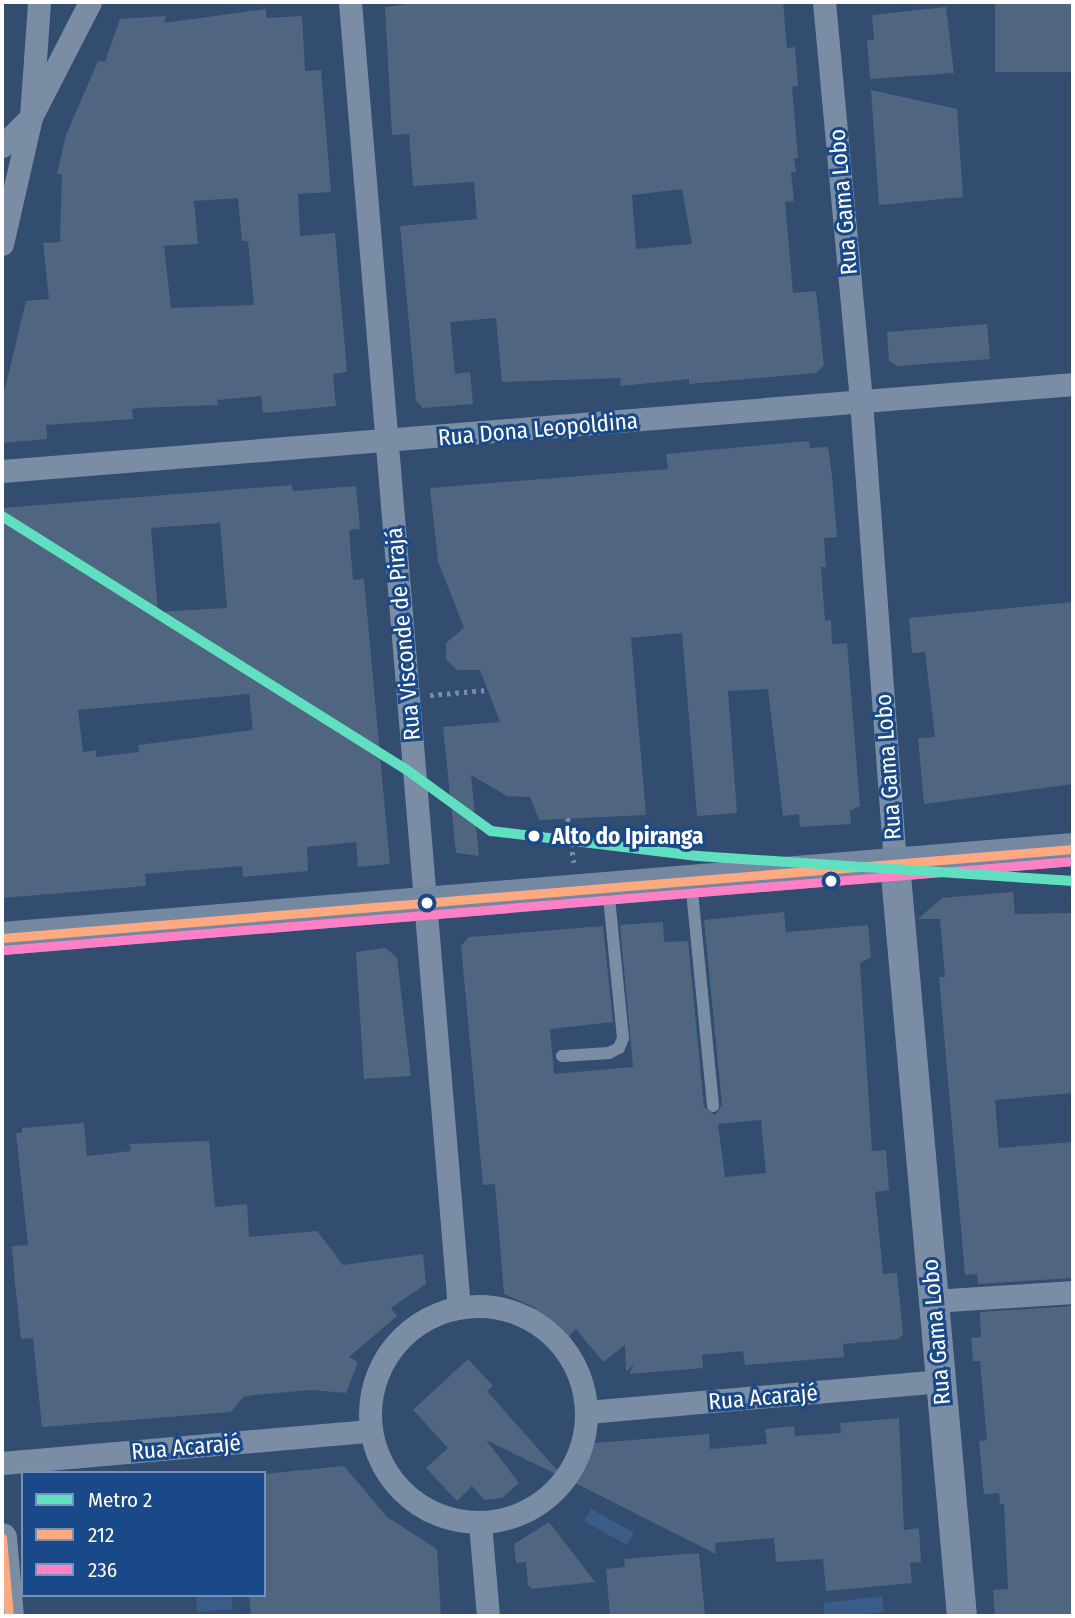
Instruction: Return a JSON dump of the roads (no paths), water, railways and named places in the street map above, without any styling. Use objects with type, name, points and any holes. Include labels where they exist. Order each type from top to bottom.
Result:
[{"type":"main road","points":[[2,938],[1073,849]]},
{"type":"street","points":[[2,244],[6,207],[31,117],[39,2]]},
{"type":"street","points":[[2,146],[31,117],[90,2]]},
{"type":"street","name":"Rua Visconde de Pirajá","points":[[350,2],[385,442],[428,903],[459,1307]]},
{"type":"street","name":"Rua Gama Lobo","points":[[824,2],[861,401],[895,864],[939,1381],[962,1616]]},
{"type":"street","name":"Rua Dona Leopoldina","points":[[2,471],[385,442],[1073,384]]},
{"type":"street","points":[[933,1301],[1073,1292]]},
{"type":"street","points":[[459,1307],[509,1311],[532,1320],[561,1343],[580,1376],[587,1412],[577,1456],[567,1476],[544,1501],[514,1517],[480,1522],[449,1519],[421,1507],[396,1486],[379,1461],[370,1431],[370,1397],[380,1365],[393,1347],[427,1318],[459,1307]]},
{"type":"street","name":"Rua Acarajé","points":[[587,1412],[939,1381]]},
{"type":"street","name":"Rua Acarajé","points":[[2,1464],[370,1431]]},
{"type":"street","points":[[480,1522],[488,1616]]},
{"type":"street","points":[[2,1538],[9,1616]]},
{"type":"lane","points":[[691,881],[713,1106]]},
{"type":"lane","points":[[562,1056],[609,1053],[619,1048],[623,1038],[592,889]]},
{"type":"water","points":[[591,1509],[634,1533],[627,1545],[584,1521]]},
{"type":"water","points":[[882,1596],[884,1612],[825,1616],[823,1603]]},
{"type":"water","points":[[196,1597],[231,1597],[233,1609],[197,1612]]},
{"type":"metro line","name":"2","points":[[2,516],[407,770],[491,831],[697,856],[1073,881]]},
{"type":"place","name":"Alto do Ipiranga","points":[[534,836]]}]
